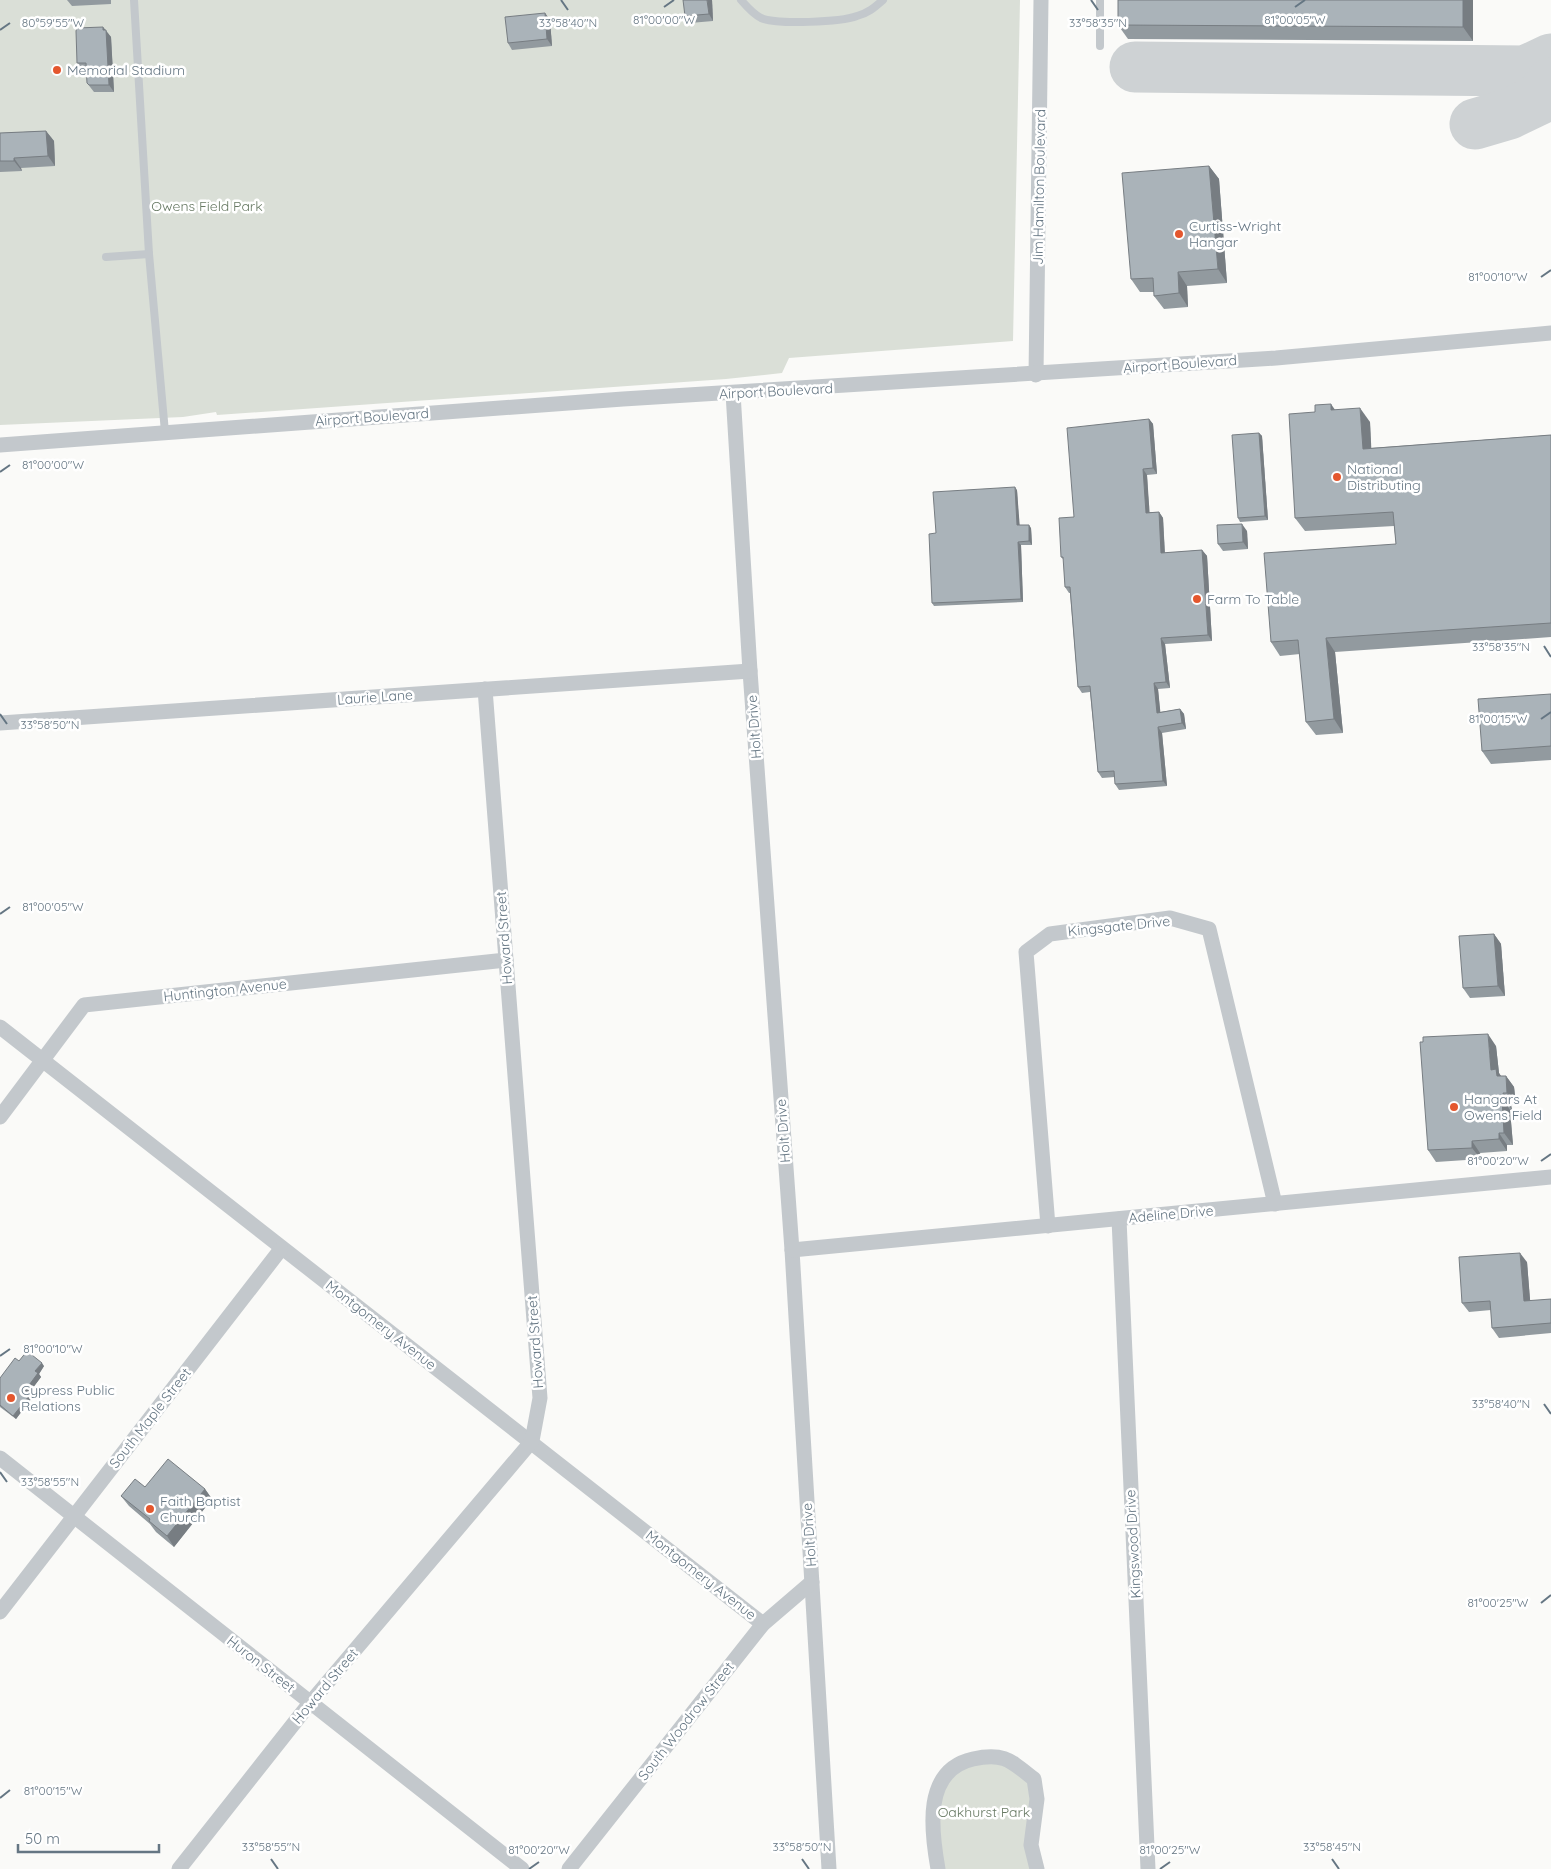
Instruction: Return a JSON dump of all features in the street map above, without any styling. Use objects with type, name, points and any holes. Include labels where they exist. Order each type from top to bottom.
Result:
[{"type":"street","name":"Jim Hamilton Boulevard","points":[[1036,375],[1041,0]]},
{"type":"street","name":"Airport Boulevard","points":[[0,445],[732,393],[1036,375],[1180,363],[1276,358],[1551,333]]},
{"type":"street","name":"Holt Drive","points":[[732,393],[792,1250],[829,1869]]},
{"type":"street","name":"Laurie Lane","points":[[0,723],[750,671]]},
{"type":"street","name":"Howard Street","points":[[179,1869],[310,1702],[532,1441],[540,1398],[485,689]]},
{"type":"street","name":"Kingsgate Drive","points":[[1048,1226],[1026,952],[1050,934],[1170,918],[1209,929],[1275,1204]]},
{"type":"street","name":"Huntington Avenue","points":[[0,1117],[84,1004],[506,960]]},
{"type":"street","name":"Montgomery Avenue","points":[[0,1026],[281,1249],[532,1441],[763,1624]]},
{"type":"street","name":"Adeline Drive","points":[[792,1250],[1551,1177]]},
{"type":"street","name":"Kingswood Drive","points":[[1119,1219],[1148,1869]]},
{"type":"street","name":"South Maple Street","points":[[0,1612],[281,1249]]},
{"type":"street","name":"Huron Street","points":[[0,1458],[522,1869]]},
{"type":"street","name":"South Woodrow Street","points":[[569,1869],[763,1624],[812,1582]]},
{"type":"street","points":[[938,1869],[933,1824],[934,1799],[944,1774],[964,1761],[985,1756],[1010,1759],[1034,1779],[1037,1799],[1031,1845],[1037,1869]]},
{"type":"lane","points":[[134,0],[150,254],[164,432]]},
{"type":"lane","points":[[742,0],[746,7],[761,18],[786,23],[854,18],[872,10],[883,0]]},
{"type":"lane","points":[[1100,0],[1100,46]]},
{"type":"lane","points":[[106,257],[150,254]]},
{"type":"green space","name":"Owens Field Park","points":[[0,0],[1020,0],[1013,341],[789,358],[782,373],[726,379],[217,415],[216,412],[183,417],[0,425]]},
{"type":"green space","name":"Oakhurst Park","points":[[985,1756],[1034,1779],[1037,1869],[938,1869],[935,1855],[944,1774]]},
{"type":"building","points":[[683,0],[707,0],[709,14],[685,16]]},
{"type":"building","points":[[1118,0],[1463,0],[1463,27],[1118,25]]},
{"type":"building","points":[[545,13],[547,39],[508,43],[505,17]]},
{"type":"building","points":[[103,27],[103,30],[106,30],[109,85],[89,85],[87,83],[86,63],[77,63],[76,31],[77,28]]},
{"type":"building","points":[[46,131],[48,156],[14,158],[14,161],[0,161],[0,133]]},
{"type":"building","name":"Curtiss-Wright Hangar","points":[[1209,166],[1218,269],[1178,272],[1179,293],[1154,296],[1153,278],[1131,279],[1122,173]]},
{"type":"building","points":[[1331,404],[1331,410],[1360,408],[1363,449],[1551,435],[1551,623],[1326,638],[1334,719],[1306,722],[1298,640],[1271,642],[1264,553],[1396,544],[1393,512],[1295,518],[1289,414],[1315,412],[1315,405]]},
{"type":"building","points":[[1149,419],[1153,468],[1143,469],[1146,513],[1159,512],[1161,553],[1202,550],[1208,635],[1161,638],[1166,682],[1154,683],[1157,713],[1180,709],[1182,723],[1158,727],[1163,781],[1115,784],[1114,771],[1098,772],[1090,686],[1078,687],[1070,587],[1065,587],[1059,518],[1074,517],[1067,428]]},
{"type":"building","points":[[1259,433],[1265,516],[1238,518],[1232,435]]},
{"type":"building","points":[[1015,487],[1017,525],[1029,525],[1029,541],[1018,542],[1021,599],[932,603],[929,534],[936,533],[933,492]]},
{"type":"building","points":[[1242,524],[1243,542],[1218,544],[1217,525]]},
{"type":"building","points":[[1551,694],[1551,746],[1482,751],[1478,699]]},
{"type":"building","points":[[1494,934],[1498,986],[1463,988],[1459,936]]},
{"type":"building","points":[[1488,1034],[1491,1070],[1496,1069],[1497,1076],[1506,1076],[1507,1093],[1503,1093],[1504,1098],[1502,1099],[1504,1133],[1499,1133],[1499,1139],[1472,1141],[1472,1148],[1428,1150],[1420,1042],[1423,1042],[1423,1037]]},
{"type":"building","points":[[1520,1253],[1524,1301],[1551,1299],[1551,1323],[1492,1328],[1490,1301],[1462,1303],[1459,1257]]},
{"type":"building","points":[[27,1351],[42,1363],[35,1371],[38,1373],[24,1392],[29,1396],[13,1416],[0,1405],[0,1378],[15,1358],[19,1361]]},
{"type":"building","name":"Faith Baptist Church","points":[[168,1459],[205,1489],[167,1536],[149,1521],[150,1519],[121,1496],[135,1479],[145,1487]]},
{"type":"taxiway","points":[[1135,67],[1525,71],[1551,59]]},
{"type":"taxiway","points":[[1475,124],[1509,114],[1538,100],[1551,83]]},
{"type":"place","name":"Memorial Stadium","points":[[57,70]]},
{"type":"place","name":"Curtiss-Wright Hangar","points":[[1179,234]]},
{"type":"place","name":"National Distributing","points":[[1337,477]]},
{"type":"place","name":"Farm To Table","points":[[1197,599]]},
{"type":"place","name":"Hangars At Owens Field","points":[[1454,1107]]},
{"type":"place","name":"Cypress Public Relations","points":[[11,1398]]},
{"type":"place","name":"Faith Baptist Church","points":[[150,1509]]}]
